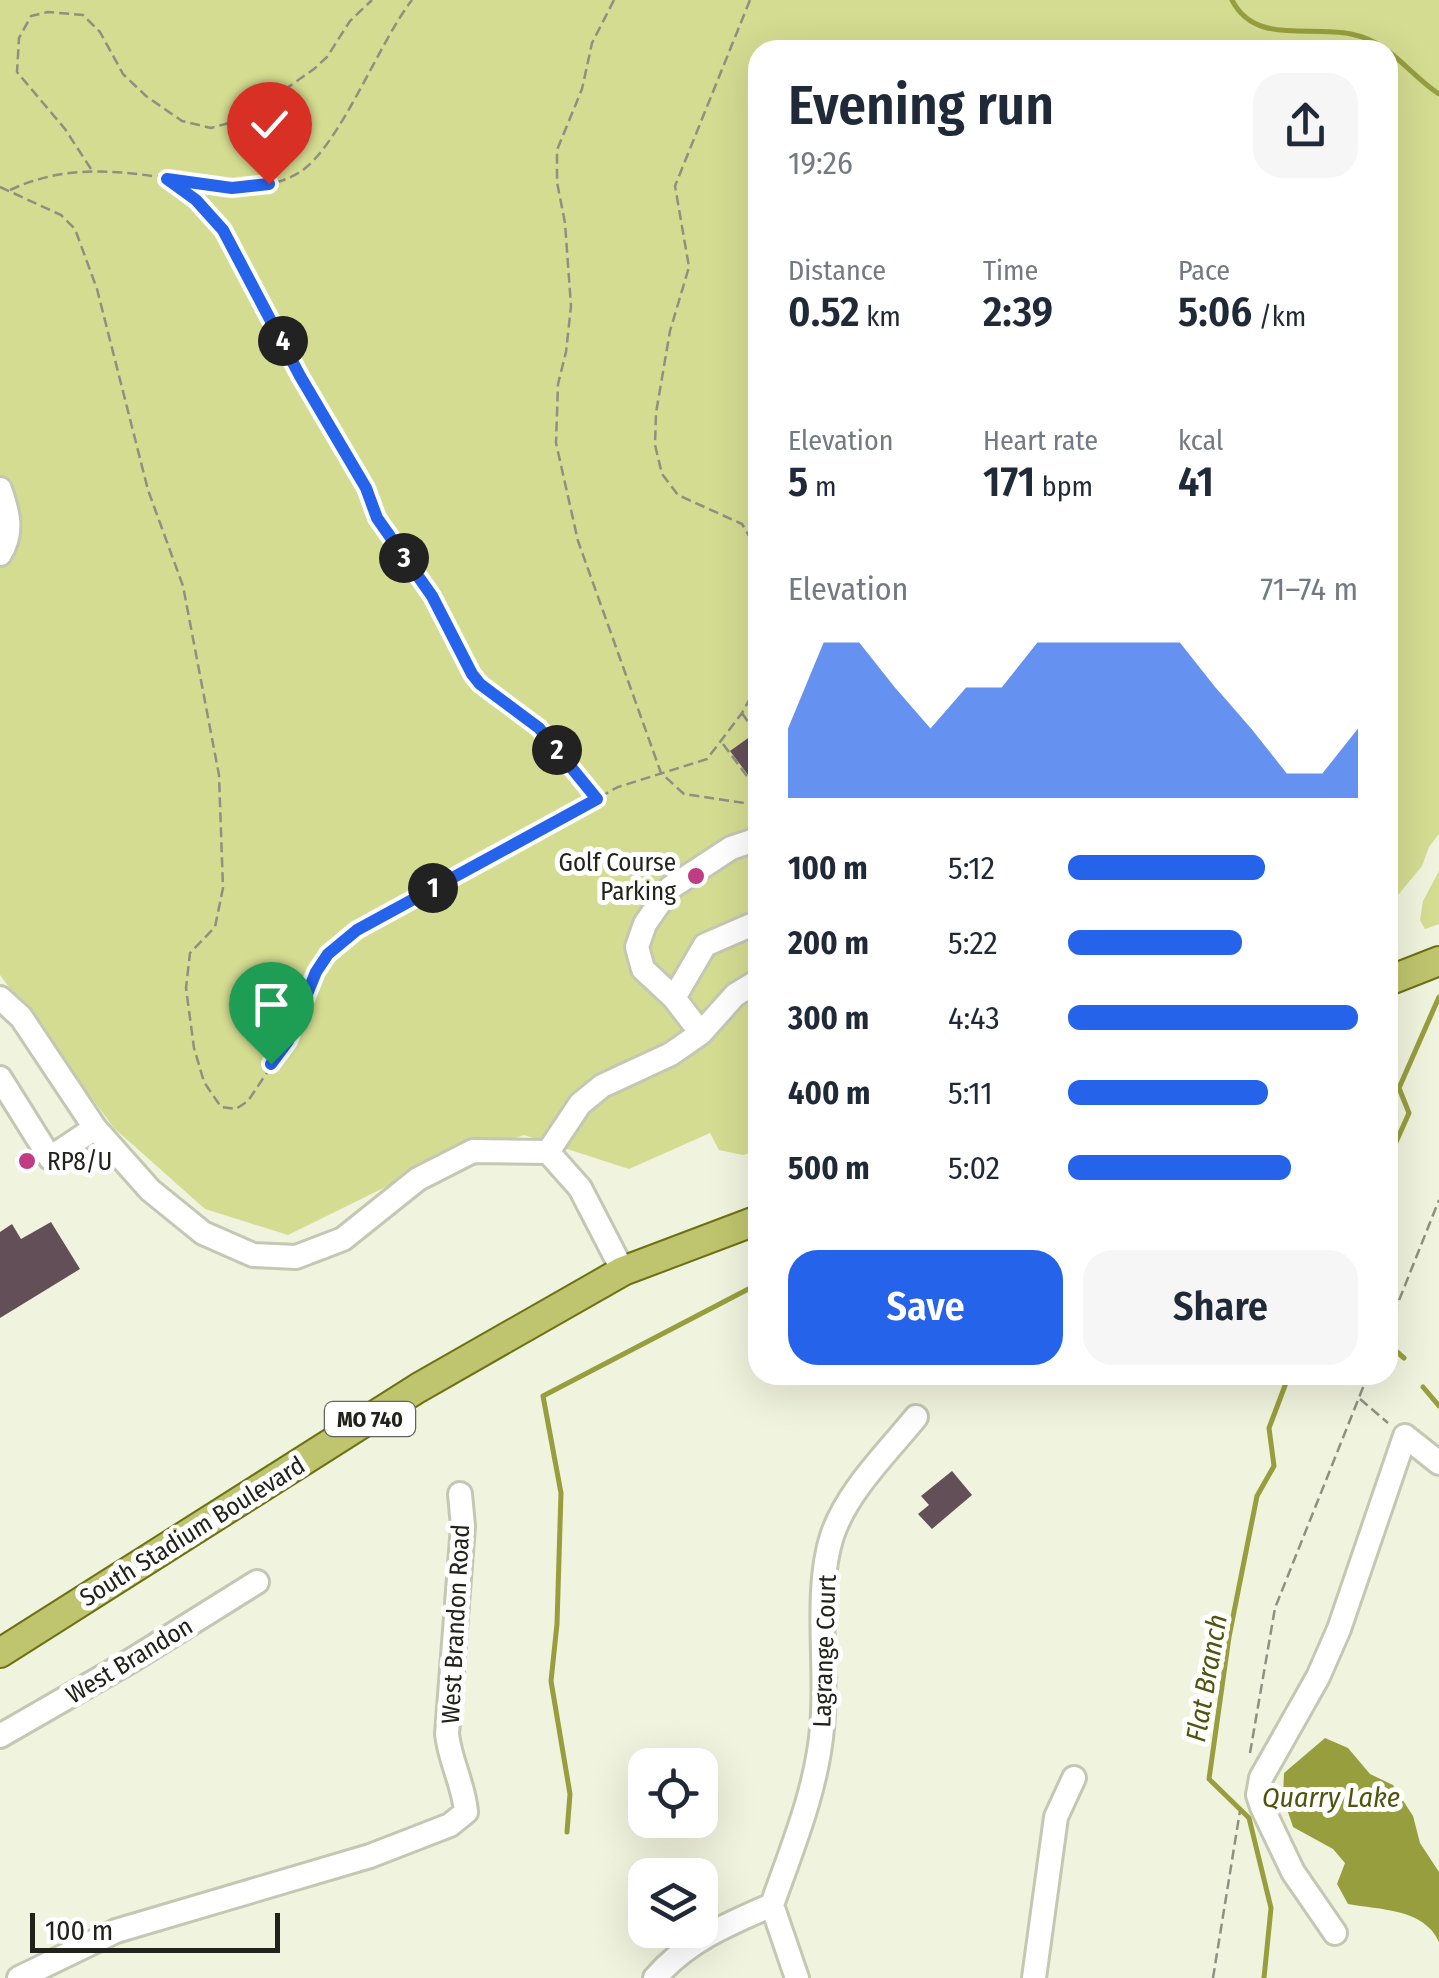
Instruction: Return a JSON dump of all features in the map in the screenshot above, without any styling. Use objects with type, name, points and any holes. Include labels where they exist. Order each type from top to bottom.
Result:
[{"type":"main road","points":[[1398,977],[1439,961]]},
{"type":"main road","name":"South Stadium Boulevard","points":[[0,1653],[418,1388],[623,1270],[748,1224]]},
{"type":"street","points":[[0,489],[10,530],[0,554]]},
{"type":"street","points":[[701,1032],[643,968],[637,947],[645,924],[670,888],[731,848],[748,843]]},
{"type":"street","points":[[674,998],[704,945],[748,926]]},
{"type":"street","points":[[548,1152],[580,1104],[602,1086],[671,1054],[701,1032],[735,995],[748,987]]},
{"type":"street","points":[[1,1001],[21,1017],[94,1128],[150,1190],[203,1233],[253,1255],[296,1257],[342,1239],[418,1179],[473,1151],[548,1152],[580,1188],[623,1270]]},
{"type":"street","points":[[0,1078],[50,1158],[94,1128]]},
{"type":"street","name":"Lagrange Court","points":[[772,1905],[814,1780],[822,1727],[826,1587],[832,1535],[855,1492],[916,1417]]},
{"type":"street","points":[[1335,1933],[1293,1872],[1258,1796],[1261,1778],[1318,1677],[1340,1629],[1405,1436],[1439,1463]]},
{"type":"street","name":"West Brandon Road","points":[[19,1978],[116,1931],[370,1856],[450,1825],[466,1812],[465,1793],[450,1759],[448,1734],[463,1526],[460,1494]]},
{"type":"street","name":"West Brandon","points":[[0,1736],[257,1582]]},
{"type":"street","points":[[1034,1978],[1056,1817],[1074,1778]]},
{"type":"street","points":[[655,1978],[684,1948],[714,1930],[772,1905],[797,1978]]},
{"type":"path","points":[[91,169],[65,129],[17,72],[19,38],[32,16],[48,12],[83,15],[100,32],[123,74],[146,96],[182,120],[210,128],[243,119],[314,70],[350,21],[372,0]]},
{"type":"path","points":[[8,191],[51,175],[91,169],[252,187],[300,172],[332,135],[412,0]]},
{"type":"path","points":[[614,0],[592,43],[582,89],[557,150],[571,306],[558,384],[556,443],[578,541],[661,773],[684,794],[748,804]]},
{"type":"path","points":[[748,534],[742,524],[678,495],[662,474],[654,446],[670,331],[689,267],[675,186],[750,0]]},
{"type":"path","points":[[167,179],[196,200],[223,230],[300,376],[366,488],[377,518],[432,596],[472,674],[539,728],[597,799]]},
{"type":"path","points":[[0,187],[61,214],[75,229],[96,289],[148,490],[184,586],[199,658],[221,810],[221,907],[215,927],[190,953],[186,975],[194,1048],[214,1101],[229,1110],[248,1101],[288,1041],[316,972],[328,954],[357,930],[618,787],[707,759],[748,702]]},
{"type":"path","points":[[742,713],[748,721]]},
{"type":"path","points":[[722,743],[748,778]]},
{"type":"path","points":[[1398,1303],[1439,1200]]},
{"type":"path","points":[[1248,1763],[1275,1608],[1365,1385]]},
{"type":"path","points":[[1360,1398],[1405,1436]]},
{"type":"path","points":[[1212,1978],[1236,1832]]},
{"type":"shaded area","points":[[0,0],[1439,0],[1439,834],[1422,866],[1398,895],[1398,40],[748,40],[748,1154],[719,1150],[710,1133],[629,1169],[524,1135],[418,1171],[288,1235],[205,1209],[114,1128],[0,975]]},
{"type":"shaded area","points":[[1439,871],[1439,924],[1425,929],[1420,920],[1423,901]]},
{"type":"water","name":"Quarry Lake","points":[[1325,1738],[1348,1748],[1370,1774],[1393,1785],[1413,1816],[1420,1843],[1439,1872],[1439,1942],[1432,1931],[1412,1917],[1348,1904],[1337,1884],[1345,1863],[1333,1849],[1293,1827],[1283,1797],[1284,1773]]},
{"type":"building","points":[[748,738],[748,775],[730,751]]},
{"type":"building","points":[[51,1222],[80,1269],[0,1318],[0,1232],[12,1224],[21,1239]]},
{"type":"building","points":[[952,1471],[972,1495],[932,1529],[918,1514],[929,1505],[921,1496]]},
{"type":"waterway","name":"Flat Branch","points":[[1232,0],[1242,14],[1268,28],[1351,34],[1369,40]]},
{"type":"waterway","name":"Flat Branch","points":[[1398,60],[1439,94]]},
{"type":"waterway","name":"Flat Branch","points":[[1398,1138],[1409,1113],[1399,1088],[1439,997]]},
{"type":"waterway","points":[[567,1832],[570,1794],[551,1681],[561,1493],[543,1396],[748,1289]]},
{"type":"waterway","points":[[1398,1353],[1404,1358]]},
{"type":"waterway","name":"Flat Branch","points":[[1264,1978],[1271,1908],[1249,1818],[1209,1779],[1229,1637],[1257,1496],[1274,1466],[1269,1428],[1285,1385]]},
{"type":"waterway","points":[[1423,1387],[1439,1406]]},
{"type":"place","name":"Golf Course Parking","points":[[696,876]]},
{"type":"place","name":"RP8/U","points":[[27,1161]]},
{"type":"route","points":[[269,184],[232,188],[167,179],[196,200],[223,230],[300,376],[366,488],[377,518],[432,596],[472,674],[539,728],[597,799],[341,942],[316,972],[288,1041],[271,1064]]}]
